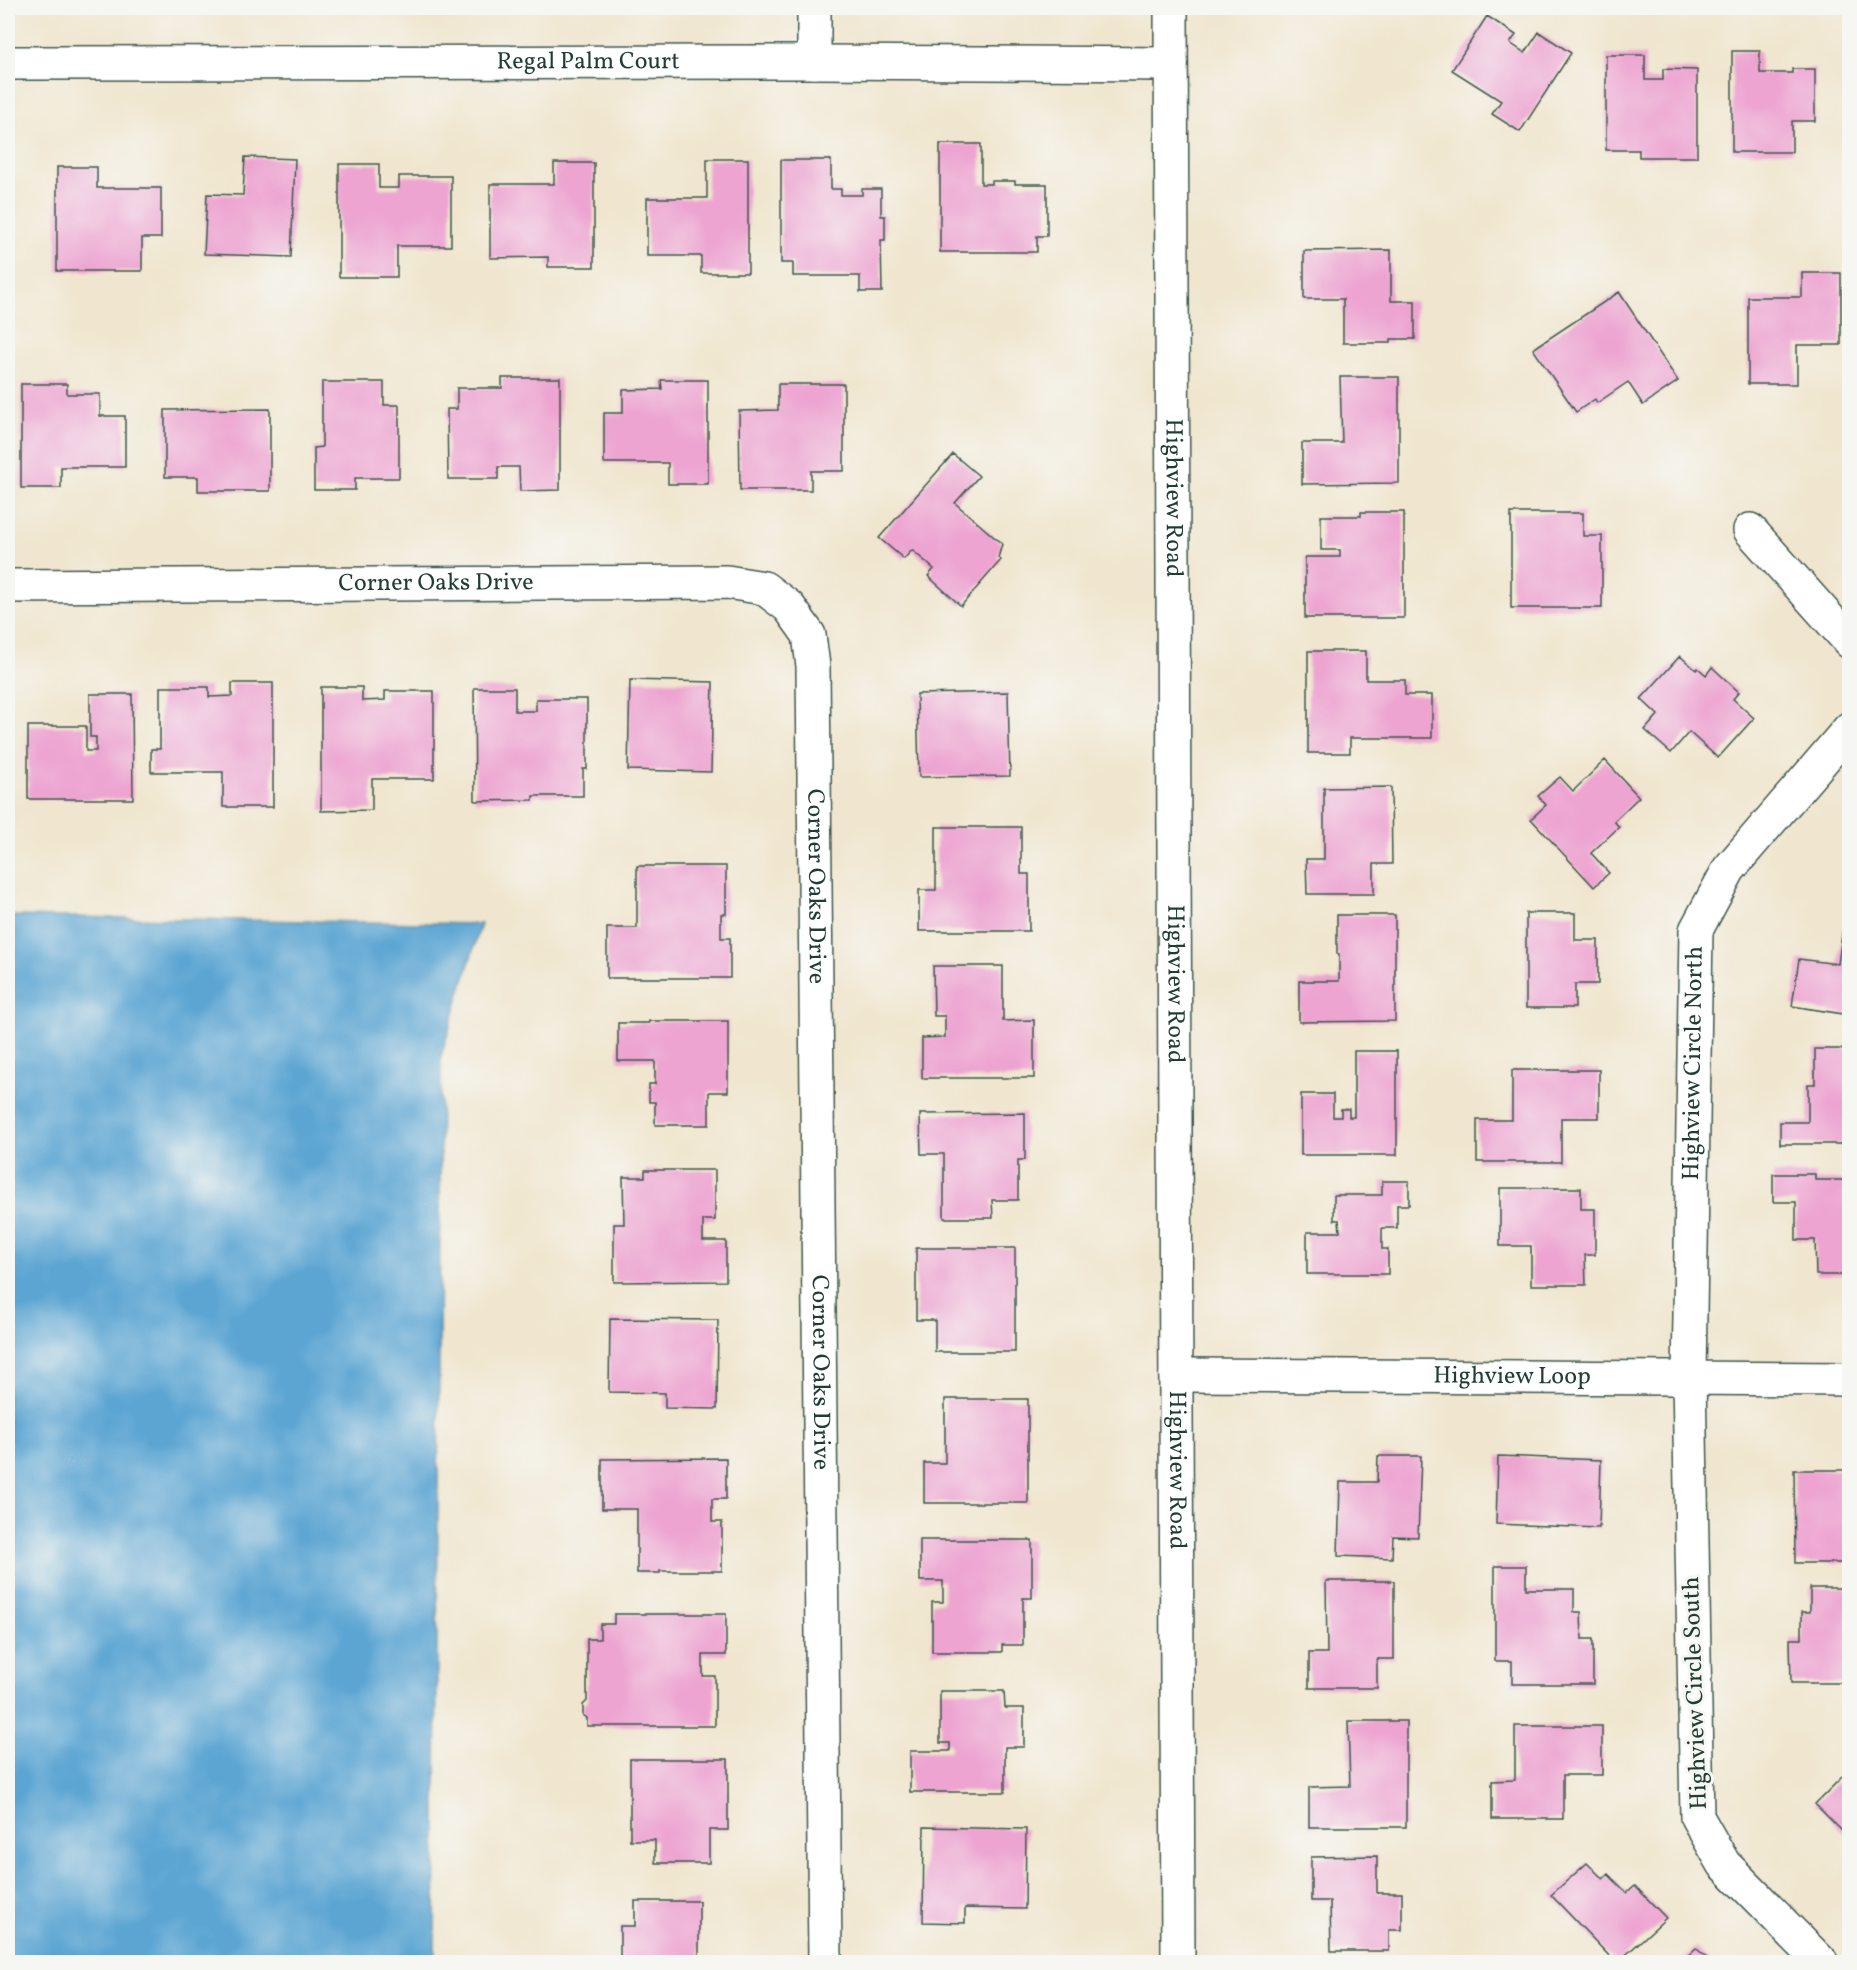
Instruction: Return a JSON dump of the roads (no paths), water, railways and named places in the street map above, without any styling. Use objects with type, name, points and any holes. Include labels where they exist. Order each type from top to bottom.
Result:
[{"type":"street","points":[[814,8],[814,62]]},
{"type":"street","name":"Highview Road","points":[[1171,8],[1178,1962]]},
{"type":"street","name":"Regal Palm Court","points":[[8,63],[1171,64]]},
{"type":"street","points":[[1750,530],[1850,642]]},
{"type":"street","name":"Corner Oaks Drive","points":[[8,586],[727,582],[764,588],[789,606],[809,635],[813,666],[825,1962]]},
{"type":"street","name":"Highview Circle North","points":[[1689,1378],[1696,930],[1729,869],[1850,728]]},
{"type":"street","name":"Highview Loop","points":[[1176,1376],[1850,1379]]},
{"type":"street","name":"Highview Circle South","points":[[1689,1378],[1697,1817],[1724,1864],[1821,1962]]},
{"type":"water","points":[[8,916],[481,924],[441,1056],[435,1962],[8,1962]]}]
